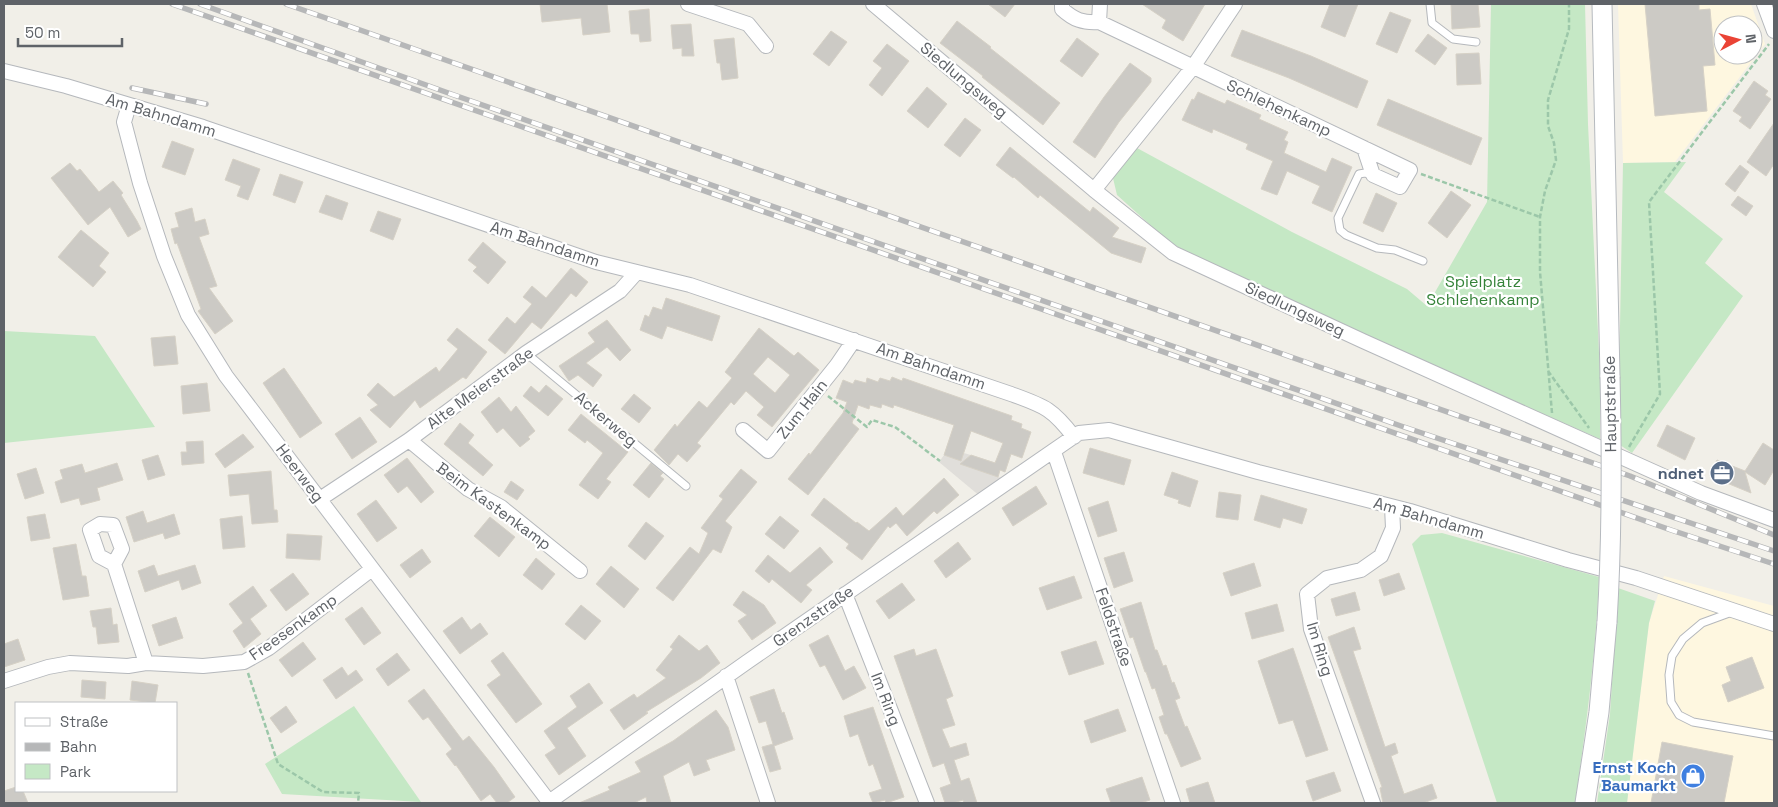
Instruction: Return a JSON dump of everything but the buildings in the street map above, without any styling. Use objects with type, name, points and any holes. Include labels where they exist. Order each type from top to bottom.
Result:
[{"type":"main road","name":"Hauptstraße","points":[[1585,803],[1599,712],[1611,548],[1610,377],[1602,4]]},
{"type":"street","points":[[688,4],[748,24],[766,46]]},
{"type":"street","name":"Siedlungsweg","points":[[873,4],[1094,190],[1173,253],[1701,493],[1774,520]]},
{"type":"street","name":"Schlehenkamp","points":[[1062,4],[1062,9],[1070,16],[1087,23],[1100,22],[1410,170]]},
{"type":"street","points":[[1100,4],[1100,22]]},
{"type":"street","points":[[1094,190],[1193,67],[1235,4]]},
{"type":"street","points":[[1764,4],[1774,31]]},
{"type":"street","name":"Am Bahndamm","points":[[4,71],[66,86],[212,130],[596,262],[690,285],[854,340],[1045,407],[1077,435],[1109,430],[1392,507],[1636,578],[1774,624]]},
{"type":"street","name":"Heerweg","points":[[128,105],[124,122],[140,183],[164,256],[188,315],[226,376],[550,803]]},
{"type":"street","points":[[1364,148],[1373,175],[1400,187],[1410,170]]},
{"type":"street","name":"Alte Meierstraße","points":[[320,500],[409,440],[526,353],[620,291],[637,272]]},
{"type":"street","name":"Zum Hain","points":[[743,430],[768,451],[819,388],[854,340]]},
{"type":"street","name":"Grenzstraße","points":[[550,803],[726,676],[1077,435]]},
{"type":"street","name":"Beim Kastenkamp","points":[[409,440],[468,489],[501,507],[580,571]]},
{"type":"street","name":"Feldstraße","points":[[1054,452],[1173,803]]},
{"type":"street","name":"Im Ring","points":[[1372,803],[1311,629],[1307,594],[1327,578],[1361,570],[1381,556],[1393,528],[1392,507]]},
{"type":"street","points":[[114,564],[146,663]]},
{"type":"street","name":"Freesenkamp","points":[[4,681],[48,667],[70,663],[128,666],[146,663],[203,666],[244,662],[269,648],[372,569]]},
{"type":"street","name":"Im Ring","points":[[845,594],[927,803]]},
{"type":"street","points":[[726,676],[768,803]]},
{"type":"lane","points":[[1430,4],[1432,23],[1453,40],[1476,42]]},
{"type":"lane","points":[[1373,175],[1360,174],[1338,218],[1340,230],[1346,235],[1377,248],[1395,250],[1423,261]]},
{"type":"lane","name":"Ackerweg","points":[[526,353],[686,486]]},
{"type":"lane","points":[[1735,611],[1702,622],[1683,639],[1672,656],[1669,675],[1672,702],[1679,715],[1694,722],[1774,736]]},
{"type":"path","points":[[1553,426],[1540,272],[1540,217],[1545,191],[1556,160],[1554,143],[1548,126],[1548,100],[1569,29],[1569,4]]},
{"type":"path","points":[[1624,457],[1660,394],[1649,202],[1766,46],[1774,40]]},
{"type":"path","points":[[1410,170],[1540,217]]},
{"type":"path","points":[[1547,370],[1591,431],[1595,444]]},
{"type":"path","points":[[819,388],[867,426],[872,420],[895,427],[940,460]]},
{"type":"path","points":[[244,662],[278,764],[323,792],[358,793],[358,803]]},
{"type":"shaded area","points":[[1618,4],[1751,4],[1755,15],[1713,15],[1713,65],[1749,65],[1675,162],[1623,163]]},
{"type":"shaded area","points":[[948,444],[964,453],[1007,466],[1005,472],[1000,470],[998,477],[1006,479],[981,497],[939,462]]},
{"type":"shaded area","points":[[1664,576],[1774,606],[1774,803],[1627,803],[1649,623]]},
{"type":"green space","name":"Spielplatz Schlehenkamp","points":[[1491,4],[1585,4],[1588,124],[1600,374],[1600,439],[1219,271],[1168,241],[1117,195],[1112,174],[1137,148],[1292,232],[1407,289],[1427,306],[1487,202]]},
{"type":"green space","points":[[1686,162],[1664,192],[1723,239],[1705,263],[1743,296],[1632,453],[1620,445],[1619,381],[1623,163]]},
{"type":"green space","points":[[4,331],[95,336],[155,427],[4,443]]},
{"type":"green space","points":[[1442,533],[1599,577],[1596,634],[1575,803],[1497,803],[1412,544],[1421,535]]},
{"type":"green space","points":[[1618,588],[1655,601],[1649,623],[1627,803],[1597,803],[1610,714]]},
{"type":"green space","points":[[354,706],[421,802],[282,794],[265,764]]},
{"type":"railway","points":[[172,4],[1671,530],[1774,564]]},
{"type":"railway","points":[[200,4],[454,95],[1401,426],[1774,551]]},
{"type":"railway","points":[[286,4],[1630,476],[1774,535]]},
{"type":"railway","points":[[132,88],[206,104]]},
{"type":"place","name":"ndnet","points":[[1722,473]]},
{"type":"place","name":"Ernst Koch Baumarkt","points":[[1693,776]]}]
